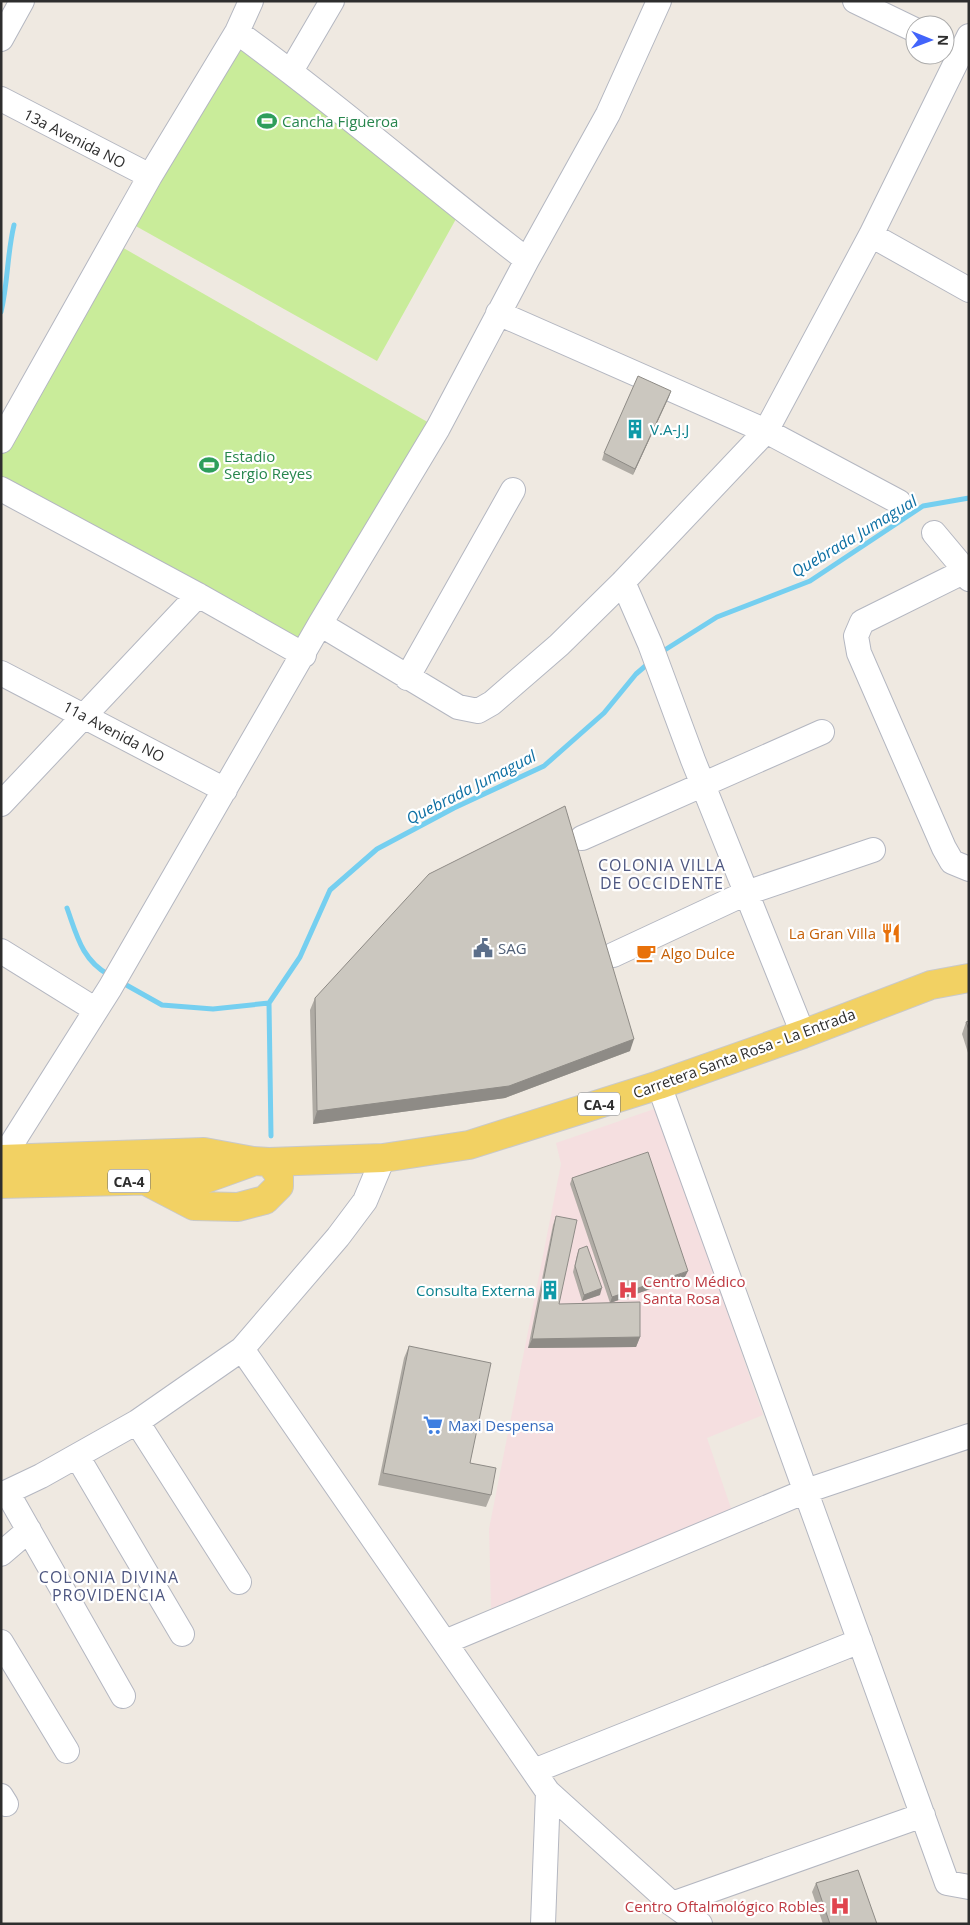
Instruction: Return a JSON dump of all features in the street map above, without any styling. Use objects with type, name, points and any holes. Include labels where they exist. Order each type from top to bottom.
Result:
[{"type":"main road","name":"Carretera Santa Rosa - La Entrada","points":[[261,1161],[383,1158],[469,1145],[659,1085],[803,1034],[931,985],[969,978]]},
{"type":"main road","name":"CA-4","points":[[2,1158],[204,1152],[261,1161]]},
{"type":"main road","name":"CA-4","points":[[1,1184],[205,1179],[261,1161]]},
{"type":"main road","points":[[144,1180],[194,1206],[238,1207],[265,1200],[279,1186],[279,1174],[261,1161]]},
{"type":"street","points":[[1,39],[22,1]]},
{"type":"street","points":[[1,441],[150,176],[237,32],[251,1]]},
{"type":"street","points":[[291,70],[332,1]]},
{"type":"street","points":[[2,1158],[96,1010],[304,655],[320,624],[438,428],[498,313],[608,114],[659,1]]},
{"type":"street","points":[[855,1],[905,25]]},
{"type":"street","points":[[237,32],[291,70],[461,210],[527,260]]},
{"type":"street","points":[[320,624],[458,707],[478,711],[492,703],[559,645],[766,431],[871,235],[961,47]]},
{"type":"street","name":"13a Avenida NO","points":[[1,99],[150,176]]},
{"type":"street","points":[[871,235],[969,290]]},
{"type":"street","points":[[498,313],[766,431],[899,502]]},
{"type":"street","points":[[1,489],[198,595],[304,655]]},
{"type":"street","points":[[408,678],[513,490]]},
{"type":"street","points":[[934,533],[967,573],[862,622],[856,636],[859,653],[944,848],[952,862],[969,869]]},
{"type":"street","points":[[622,582],[650,644],[746,893],[803,1034]]},
{"type":"street","points":[[1,804],[198,595]]},
{"type":"street","name":"11a Avenida NO","points":[[1,673],[225,790]]},
{"type":"street","points":[[582,838],[822,732]]},
{"type":"street","points":[[614,955],[746,893],[873,850]]},
{"type":"street","points":[[1,951],[96,1010]]},
{"type":"street","points":[[659,1085],[947,1883],[969,1887]]},
{"type":"street","points":[[124,1696],[29,1530],[4,1493],[77,1456],[137,1422],[242,1349],[338,1237],[365,1201],[383,1158]]},
{"type":"street","points":[[242,1349],[548,1792],[672,1904],[700,1924]]},
{"type":"street","points":[[137,1422],[239,1582]]},
{"type":"street","points":[[445,1642],[806,1491],[969,1436]]},
{"type":"street","points":[[77,1456],[182,1634]]},
{"type":"street","points":[[1,1554],[29,1530]]},
{"type":"street","points":[[534,1771],[860,1641]]},
{"type":"street","points":[[1,1642],[67,1750]]},
{"type":"street","points":[[543,1923],[548,1792]]},
{"type":"street","points":[[672,1904],[923,1815]]},
{"type":"shaded area","name":"Centro Médico Santa Rosa","points":[[657,1108],[763,1415],[707,1438],[733,1514],[491,1609],[489,1529],[561,1164],[556,1143]]},
{"type":"green space","name":"Cancha Figueroa","points":[[237,32],[461,210],[377,361],[125,220]]},
{"type":"green space","name":"Estadio Sergio Reyes","points":[[113,242],[438,428],[304,655],[1,489],[1,441]]},
{"type":"building","name":"V.A-J.J","points":[[638,376],[671,391],[635,469],[604,453]]},
{"type":"building","name":"SAG","points":[[565,806],[634,1039],[509,1086],[317,1111],[315,998],[429,874]]},
{"type":"building","points":[[648,1152],[688,1271],[612,1297],[572,1178]]},
{"type":"building","name":"Consulta Externa","points":[[556,1216],[577,1220],[559,1304],[640,1302],[640,1337],[532,1339]]},
{"type":"building","points":[[587,1246],[602,1288],[584,1295],[575,1266],[579,1249]]},
{"type":"building","name":"Maxi Despensa","points":[[409,1346],[491,1363],[470,1463],[496,1468],[491,1495],[383,1473]]},
{"type":"building","name":"Centro Oftalmológico Robles","points":[[858,1870],[877,1924],[830,1924],[816,1883]]},
{"type":"waterway","points":[[1,312],[14,225]]},
{"type":"waterway","name":"Quebrada Jumagual","points":[[660,653],[717,617],[810,581],[923,506],[969,498]]},
{"type":"waterway","name":"Quebrada Jumagual","points":[[271,1136],[269,1003],[300,957],[330,890],[377,849],[454,808],[544,766],[604,713],[636,674],[650,662]]},
{"type":"waterway","points":[[67,908],[86,955],[109,975]]},
{"type":"waterway","points":[[121,982],[162,1005],[213,1009],[269,1003]]},
{"type":"place","name":"Cancha Figueroa","points":[[267,121]]},
{"type":"place","name":"V.A-J.J","points":[[635,429]]},
{"type":"place","name":"Estadio Sergio Reyes","points":[[209,465]]},
{"type":"place","name":"La Gran Villa","points":[[891,933]]},
{"type":"place","name":"SAG","points":[[483,948]]},
{"type":"place","name":"Algo Dulce","points":[[646,953]]},
{"type":"place","name":"Consulta Externa","points":[[550,1290]]},
{"type":"place","name":"Centro Médico Santa Rosa","points":[[628,1290]]},
{"type":"place","name":"Maxi Despensa","points":[[433,1425]]},
{"type":"place","name":"Centro Oftalmológico Robles","points":[[840,1906]]},
{"type":"district","name":"COLONIA VILLA DE OCCIDENTE","points":[[662,874]]},
{"type":"district","name":"COLONIA DIVINA PROVIDENCIA","points":[[109,1586]]}]
